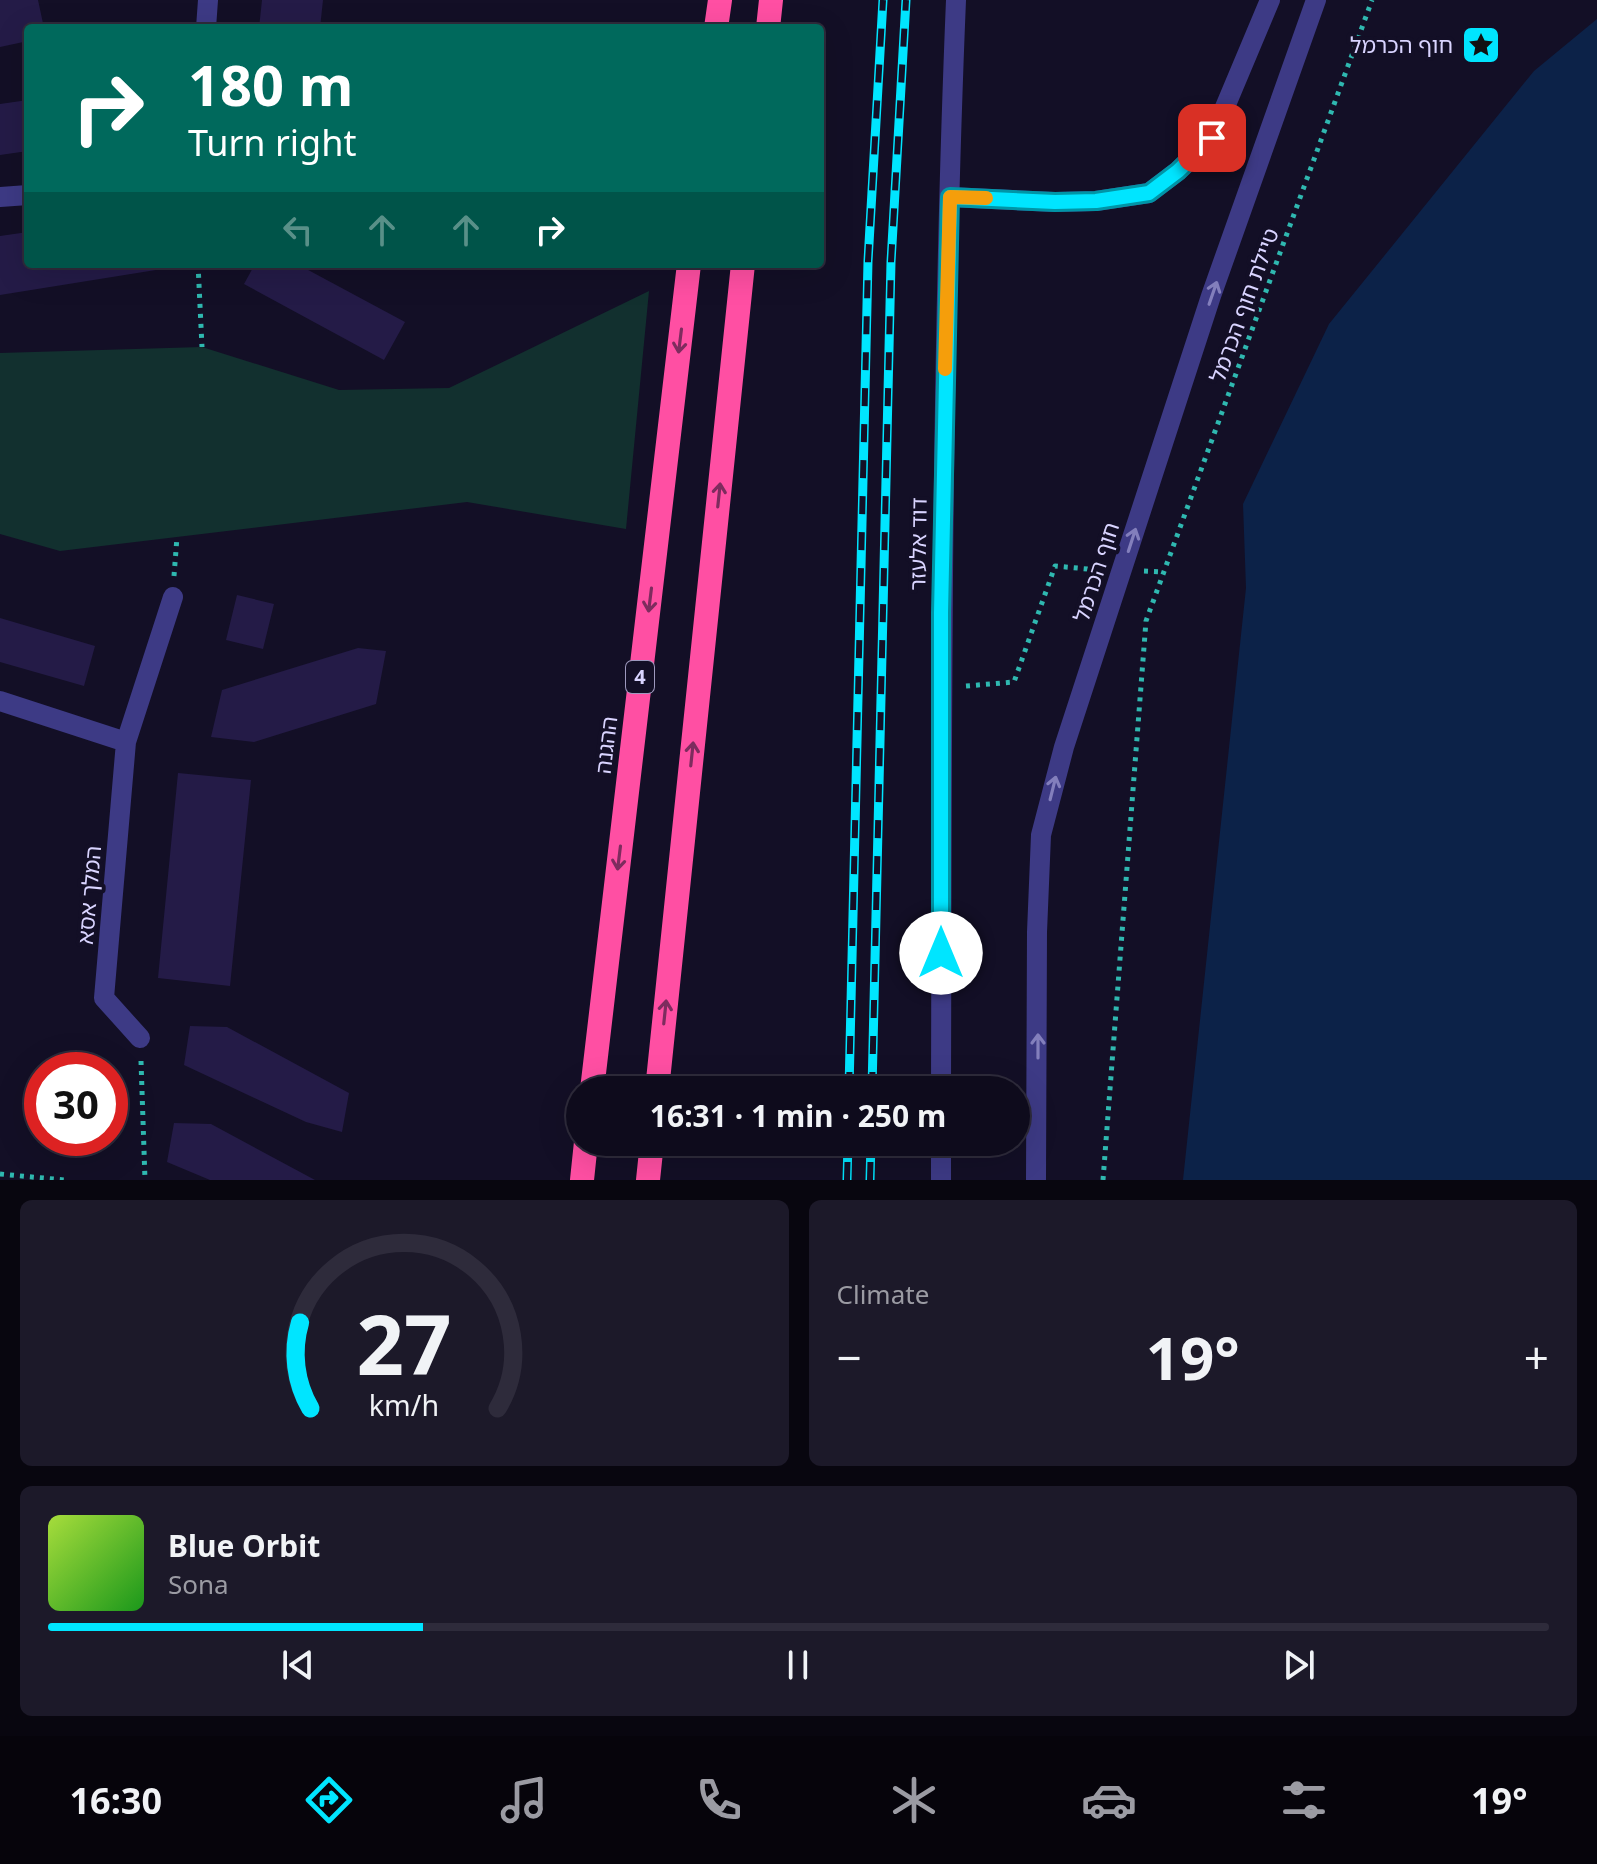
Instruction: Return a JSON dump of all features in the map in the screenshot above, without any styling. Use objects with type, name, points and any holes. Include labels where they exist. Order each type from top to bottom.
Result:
[{"type":"highway","points":[[717,24],[720,0]]},
{"type":"highway","points":[[768,24],[771,0]]},
{"type":"highway","name":"ההגנה","points":[[594,1076],[689,268]]},
{"type":"highway","points":[[658,1076],[743,268]]},
{"type":"highway","points":[[582,1180],[585,1156]]},
{"type":"highway","points":[[648,1180],[651,1156]]},
{"type":"street","points":[[206,24],[208,0]]},
{"type":"street","name":"דוד אלעזר","points":[[941,1076],[941,688],[956,0]]},
{"type":"street","points":[[950,197],[1055,202],[1096,201],[1149,193],[1178,171],[1212,138],[1270,0]]},
{"type":"street","name":"חוף הכרמל","points":[[1036,1180],[1037,932],[1041,835],[1064,747],[1211,296],[1316,0]]},
{"type":"street","points":[[0,197],[24,195]]},
{"type":"street","name":"המלך אסא","points":[[140,1038],[104,998],[126,742],[173,597]]},
{"type":"street","points":[[0,701],[126,742]]},
{"type":"street","points":[[941,1156],[941,1180]]},
{"type":"path","name":"טיילת חוף הכרמל","points":[[1103,1180],[1146,621],[1372,0]]},
{"type":"path","points":[[198,268],[202,347]]},
{"type":"path","points":[[173,597],[177,537]]},
{"type":"path","points":[[941,688],[1014,682],[1055,566]]},
{"type":"path","points":[[140,1038],[145,1180]]},
{"type":"path","points":[[0,1174],[64,1180]]},
{"type":"green space","points":[[649,291],[626,529],[467,502],[60,551],[0,534],[0,353],[202,347],[339,390],[449,388]]},
{"type":"water","points":[[1597,19],[1597,1180],[1183,1180],[1246,588],[1243,504],[1329,324],[1534,71]]},
{"type":"building","points":[[0,0],[38,0],[43,24],[24,24],[24,42],[0,47]]},
{"type":"building","points":[[262,0],[323,0],[320,24],[259,24]]},
{"type":"building","points":[[24,101],[24,152],[0,155],[0,104]]},
{"type":"building","points":[[24,233],[24,268],[162,269],[0,295],[0,236]]},
{"type":"building","points":[[253,268],[304,268],[405,322],[384,360],[244,284]]},
{"type":"building","points":[[237,595],[274,604],[263,649],[226,640]]},
{"type":"building","points":[[0,618],[95,646],[84,686],[0,662]]},
{"type":"building","points":[[358,648],[386,651],[376,704],[254,742],[211,737],[222,690]]},
{"type":"building","points":[[178,773],[251,780],[230,986],[158,978]]},
{"type":"building","points":[[190,1026],[227,1027],[349,1093],[342,1132],[306,1122],[184,1065]]},
{"type":"building","points":[[174,1123],[211,1124],[315,1180],[210,1180],[167,1162]]},
{"type":"railway","points":[[849,1076],[868,261],[883,0]]},
{"type":"railway","points":[[872,1076],[891,262],[906,0]]},
{"type":"railway","points":[[847,1180],[848,1156]]},
{"type":"railway","points":[[870,1180],[871,1156]]},
{"type":"slow traffic","points":[[945,369],[950,197],[986,198]]},
{"type":"place","name":"חוף הכרמל","points":[[1481,45]]},
{"type":"route","points":[[941,953],[941,613],[950,197],[1055,202],[1096,201],[1149,193],[1178,171],[1212,138]]}]
